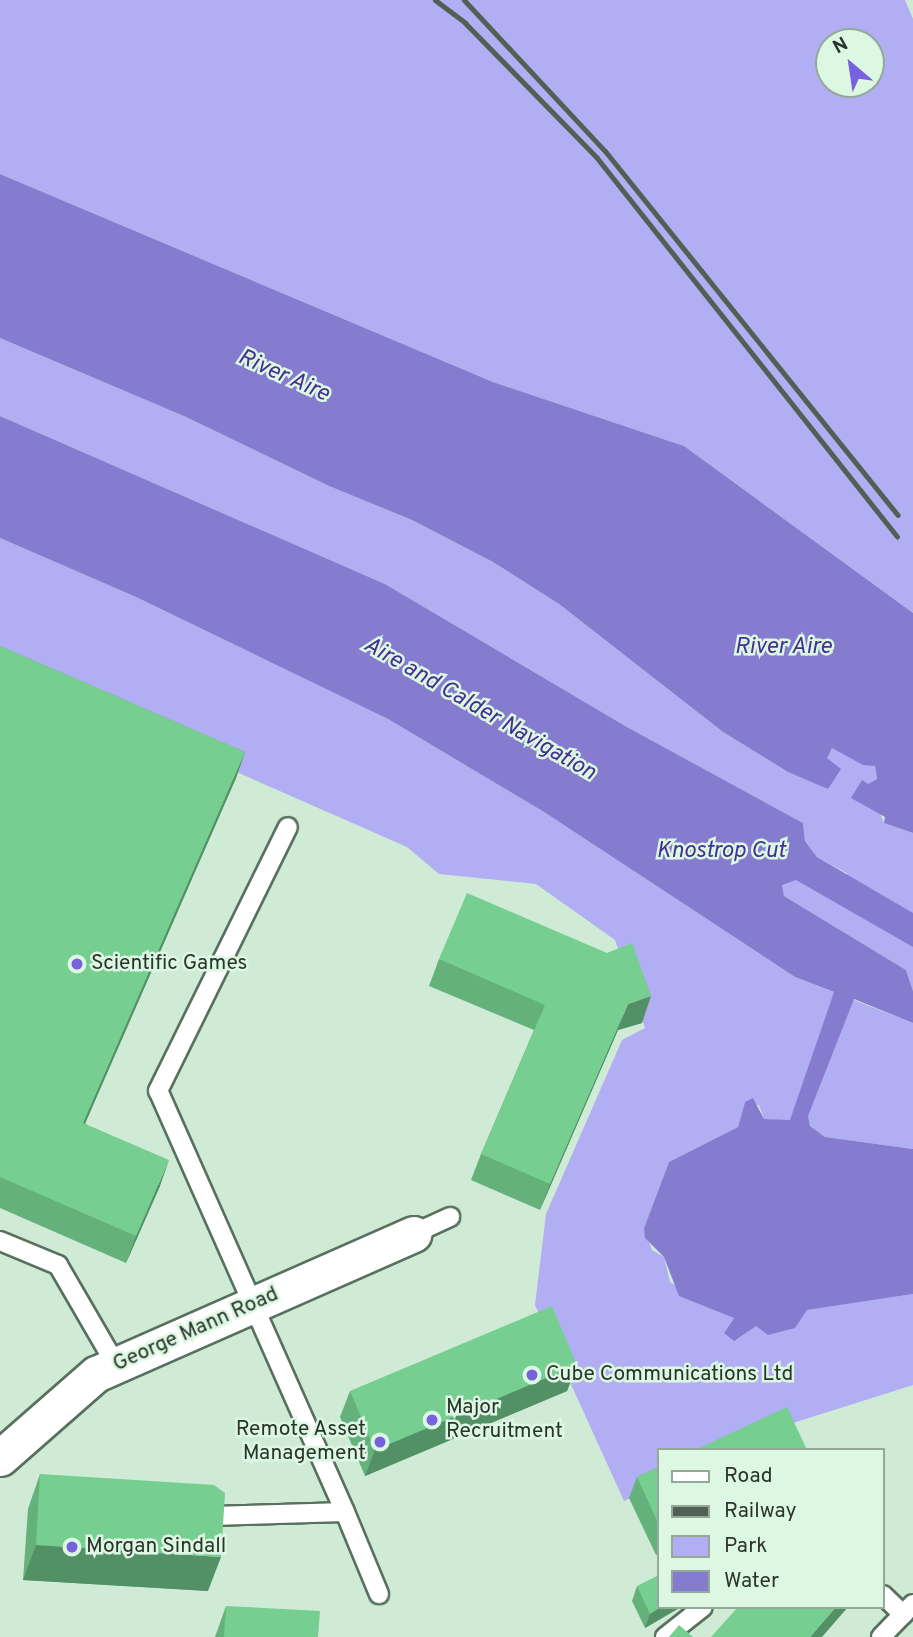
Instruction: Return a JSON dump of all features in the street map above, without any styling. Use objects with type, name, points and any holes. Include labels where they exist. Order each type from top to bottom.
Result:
[{"type":"street","name":"George Mann Road","points":[[2,1454],[96,1374],[413,1234]]},
{"type":"lane","points":[[288,827],[158,1091],[379,1594]]},
{"type":"lane","points":[[413,1234],[450,1217]]},
{"type":"lane","points":[[0,1241],[58,1265],[116,1365]]},
{"type":"lane","points":[[212,1516],[345,1512]]},
{"type":"lane","points":[[881,1637],[908,1609],[885,1596]]},
{"type":"lane","points":[[665,1637],[700,1609]]},
{"type":"green space","points":[[0,0],[905,0],[913,19],[913,613],[684,446],[493,382],[0,174]]},
{"type":"green space","points":[[0,338],[186,417],[329,486],[412,520],[493,562],[559,604],[723,732],[788,772],[828,788],[827,757],[832,748],[875,766],[877,779],[868,784],[884,823],[913,833],[913,991],[906,970],[784,896],[782,885],[790,879],[848,874],[817,857],[805,841],[803,823],[627,727],[385,584],[0,416]]},
{"type":"green space","points":[[0,538],[136,597],[388,719],[544,812],[795,977],[913,1023],[913,1149],[825,1137],[810,1126],[799,1097],[790,1121],[764,1119],[759,1105],[745,1102],[738,1127],[669,1162],[644,1228],[652,1250],[664,1257],[670,1282],[734,1318],[724,1333],[734,1340],[756,1325],[806,1310],[913,1294],[913,1385],[793,1423],[739,1448],[657,1448],[657,1486],[624,1501],[535,1305],[546,1214],[622,1040],[645,1028],[615,940],[536,884],[439,874],[407,847],[0,668]]},
{"type":"water","name":"River Aire","points":[[0,174],[493,382],[684,446],[913,613],[913,833],[884,823],[885,817],[851,798],[862,780],[868,784],[877,779],[875,766],[863,765],[832,748],[827,758],[841,769],[828,789],[788,772],[723,732],[559,604],[493,562],[412,520],[329,486],[186,417],[0,338]]},
{"type":"water","name":"Knostrop Cut","points":[[0,416],[385,584],[627,727],[803,823],[805,841],[817,857],[913,913],[913,947],[796,880],[782,885],[784,896],[906,970],[913,991],[913,1023],[854,999],[808,1116],[810,1126],[825,1137],[913,1149],[913,1294],[807,1310],[795,1328],[768,1335],[756,1326],[734,1341],[724,1333],[734,1318],[679,1296],[664,1257],[645,1238],[644,1228],[669,1162],[738,1127],[745,1102],[753,1098],[764,1119],[790,1120],[834,992],[795,977],[544,812],[388,719],[136,597],[0,538]]},
{"type":"building","name":"Scientific Games","points":[[0,646],[245,752],[83,1123],[169,1160],[136,1236],[0,1177]]},
{"type":"building","points":[[467,893],[607,953],[632,943],[651,996],[628,1004],[550,1184],[481,1154],[545,1005],[439,959]]},
{"type":"building","points":[[552,1306],[577,1365],[375,1450],[350,1391]]},
{"type":"building","points":[[787,1407],[806,1448],[699,1448]]},
{"type":"building","points":[[657,1468],[657,1521],[637,1477]]},
{"type":"building","points":[[40,1474],[214,1485],[225,1493],[221,1557],[36,1545]]},
{"type":"building","points":[[657,1576],[658,1609],[650,1614],[637,1586]]},
{"type":"building","points":[[226,1606],[320,1611],[318,1637],[224,1637]]},
{"type":"building","points":[[736,1609],[834,1609],[810,1637],[711,1637]]},
{"type":"building","points":[[679,1625],[693,1637],[669,1637]]},
{"type":"railway","points":[[435,0],[465,23],[597,158],[897,537]]},
{"type":"railway","points":[[464,0],[605,151],[898,515]]},
{"type":"place","name":"Scientific Games","points":[[77,964]]},
{"type":"place","name":"Cube Communications Ltd","points":[[532,1375]]},
{"type":"place","name":"Major Recruitment","points":[[432,1420]]},
{"type":"place","name":"Remote Asset Management","points":[[380,1442]]},
{"type":"place","name":"Morgan Sindall","points":[[72,1547]]},
{"type":"water label","name":"Aire and Calder Navigation","points":[[479,710]]}]
